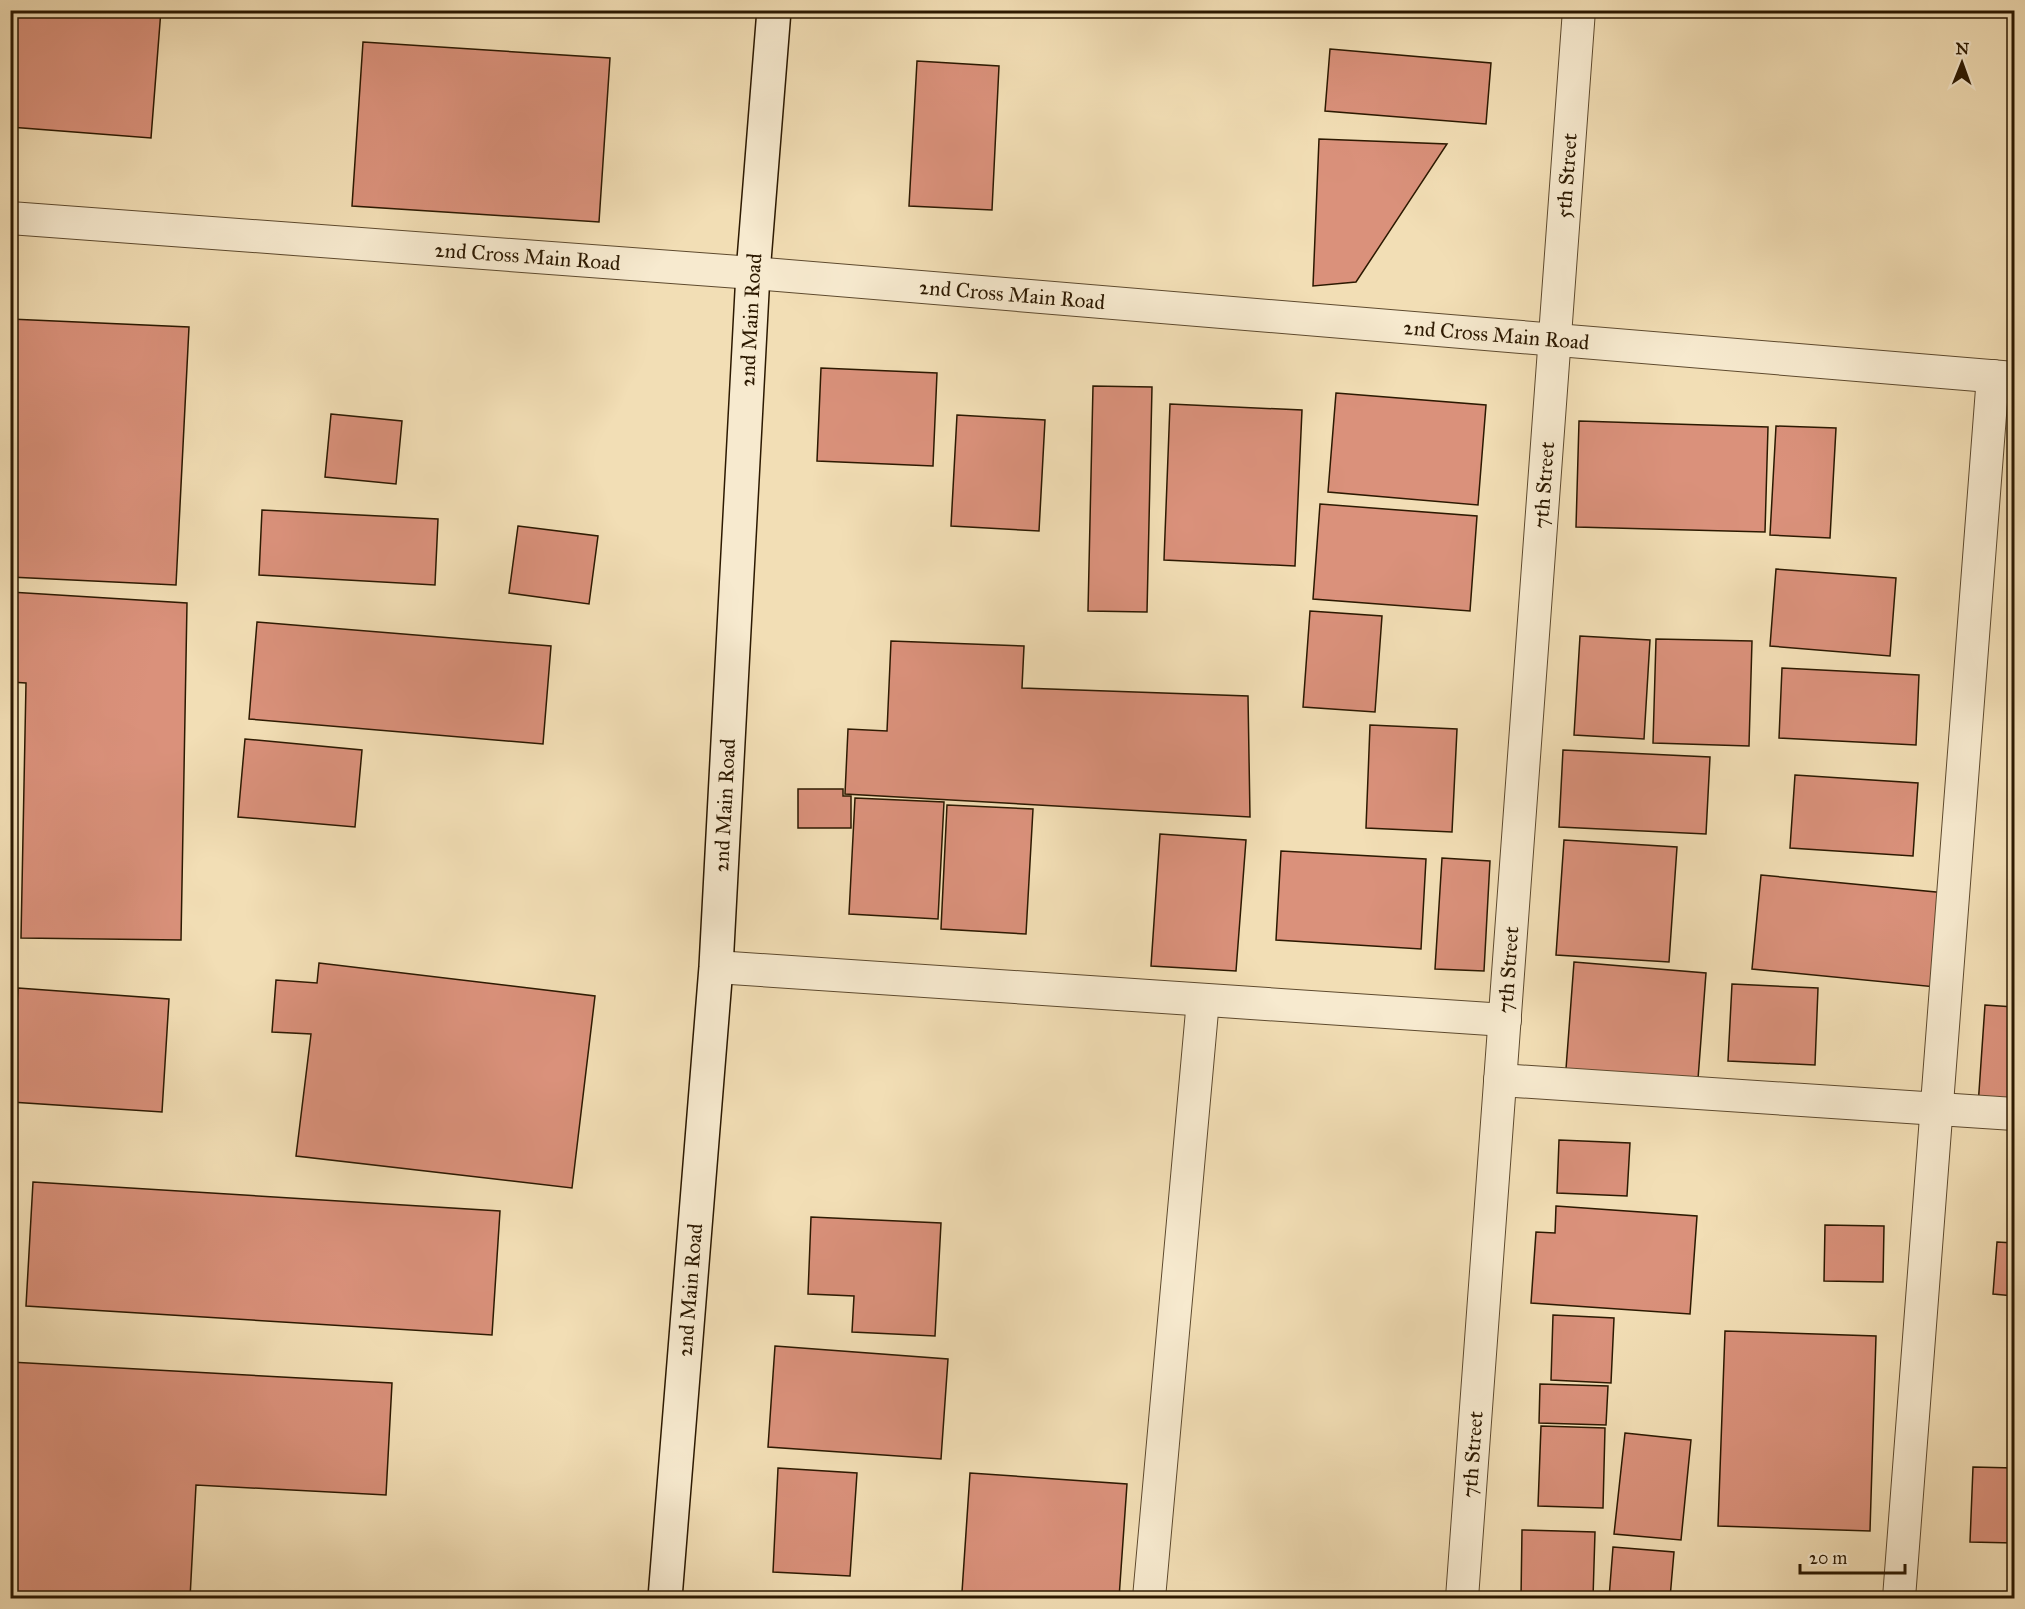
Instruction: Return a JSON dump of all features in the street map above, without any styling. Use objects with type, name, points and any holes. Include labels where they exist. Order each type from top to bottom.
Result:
[{"type":"main road","name":"2nd Main Road","points":[[665,1599],[716,967],[753,273],[774,10]]},
{"type":"street","name":"5th Street","points":[[1554,340],[1579,10]]},
{"type":"street","name":"2nd Cross Main Road","points":[[10,218],[753,273],[2004,377]]},
{"type":"street","name":"7th Street","points":[[1462,1599],[1554,340]]},
{"type":"street","points":[[1899,1599],[1937,1109],[2004,377]]},
{"type":"street","points":[[716,967],[1505,1020]]},
{"type":"street","points":[[1149,1599],[1203,1000]]},
{"type":"street","points":[[1500,1080],[2014,1114]]},
{"type":"building","points":[[10,10],[161,10],[151,138],[10,127]]},
{"type":"building","points":[[363,42],[610,58],[599,222],[352,206]]},
{"type":"building","points":[[1330,49],[1491,63],[1486,124],[1325,111]]},
{"type":"building","points":[[917,61],[999,66],[992,210],[909,206]]},
{"type":"building","points":[[1319,139],[1447,144],[1356,282],[1313,286]]},
{"type":"building","points":[[10,319],[189,327],[176,585],[10,577]]},
{"type":"building","points":[[821,368],[937,373],[933,466],[817,461]]},
{"type":"building","points":[[1093,386],[1152,387],[1147,612],[1088,611]]},
{"type":"building","points":[[1336,393],[1486,405],[1478,505],[1328,492]]},
{"type":"building","points":[[1170,404],[1302,410],[1295,566],[1164,560]]},
{"type":"building","points":[[331,414],[402,421],[396,484],[325,477]]},
{"type":"building","points":[[957,415],[1045,420],[1039,531],[951,526]]},
{"type":"building","points":[[1579,421],[1768,427],[1765,532],[1576,527]]},
{"type":"building","points":[[1776,426],[1836,428],[1830,538],[1770,535]]},
{"type":"building","points":[[1320,504],[1477,516],[1470,611],[1313,599]]},
{"type":"building","points":[[262,510],[438,519],[435,585],[259,575]]},
{"type":"building","points":[[518,526],[598,536],[589,604],[509,593]]},
{"type":"building","points":[[1776,569],[1896,578],[1890,656],[1770,646]]},
{"type":"building","points":[[10,592],[187,603],[181,940],[21,938],[26,683],[10,682]]},
{"type":"building","points":[[1310,611],[1382,616],[1375,712],[1303,707]]},
{"type":"building","points":[[257,622],[551,646],[543,744],[249,719]]},
{"type":"building","points":[[1580,636],[1650,640],[1644,739],[1574,735]]},
{"type":"building","points":[[1656,639],[1752,641],[1749,746],[1653,743]]},
{"type":"building","points":[[891,641],[1024,646],[1022,688],[1248,696],[1250,817],[845,794],[848,729],[887,731]]},
{"type":"building","points":[[1782,668],[1919,675],[1916,745],[1779,738]]},
{"type":"building","points":[[1370,725],[1457,729],[1452,832],[1366,828]]},
{"type":"building","points":[[245,739],[362,750],[355,827],[238,817]]},
{"type":"building","points":[[1563,750],[1710,757],[1706,834],[1559,827]]},
{"type":"building","points":[[1795,775],[1918,783],[1913,856],[1790,848]]},
{"type":"building","points":[[798,789],[843,789],[843,796],[851,796],[851,828],[798,828]]},
{"type":"building","points":[[855,798],[944,802],[938,919],[849,914]]},
{"type":"building","points":[[947,805],[1033,809],[1026,934],[941,929]]},
{"type":"building","points":[[1160,834],[1246,840],[1236,971],[1151,966]]},
{"type":"building","points":[[1564,840],[1677,847],[1669,962],[1556,955]]},
{"type":"building","points":[[1281,851],[1426,859],[1421,949],[1276,940]]},
{"type":"building","points":[[1442,858],[1490,861],[1484,971],[1435,969]]},
{"type":"building","points":[[1761,875],[1946,893],[1936,987],[1752,969]]},
{"type":"building","points":[[1574,962],[1706,973],[1698,1079],[1566,1069]]},
{"type":"building","points":[[319,963],[595,996],[572,1188],[296,1156],[311,1034],[272,1032],[276,980],[317,983]]},
{"type":"building","points":[[1732,984],[1818,988],[1815,1065],[1728,1061]]},
{"type":"building","points":[[18,988],[169,999],[162,1112],[11,1102]]},
{"type":"building","points":[[1985,1005],[2014,1007],[2014,1108],[1978,1106]]},
{"type":"building","points":[[1559,1140],[1630,1143],[1627,1196],[1557,1193]]},
{"type":"building","points":[[33,1182],[500,1211],[492,1335],[26,1306]]},
{"type":"building","points":[[1556,1206],[1697,1216],[1690,1314],[1531,1303],[1536,1232],[1555,1233]]},
{"type":"building","points":[[811,1217],[941,1223],[935,1336],[852,1332],[854,1296],[808,1294]]},
{"type":"building","points":[[1825,1225],[1884,1226],[1883,1282],[1824,1281]]},
{"type":"building","points":[[1997,1242],[2014,1243],[2014,1296],[1993,1294]]},
{"type":"building","points":[[1553,1315],[1614,1318],[1611,1383],[1551,1380]]},
{"type":"building","points":[[1725,1331],[1876,1336],[1870,1531],[1718,1526]]},
{"type":"building","points":[[775,1346],[948,1359],[941,1459],[768,1447]]},
{"type":"building","points":[[10,1362],[392,1383],[386,1495],[196,1485],[190,1598],[10,1598]]},
{"type":"building","points":[[1540,1384],[1608,1386],[1606,1425],[1539,1423]]},
{"type":"building","points":[[1541,1426],[1605,1428],[1603,1508],[1538,1506]]},
{"type":"building","points":[[1625,1433],[1691,1440],[1681,1540],[1614,1534]]},
{"type":"building","points":[[1973,1467],[2014,1468],[2014,1543],[1970,1542]]},
{"type":"building","points":[[778,1468],[857,1473],[850,1576],[773,1572]]},
{"type":"building","points":[[970,1473],[1127,1484],[1119,1598],[1049,1598],[962,1592]]},
{"type":"building","points":[[1522,1530],[1595,1532],[1593,1598],[1521,1598]]},
{"type":"building","points":[[1613,1547],[1674,1552],[1670,1598],[1609,1598]]}]
